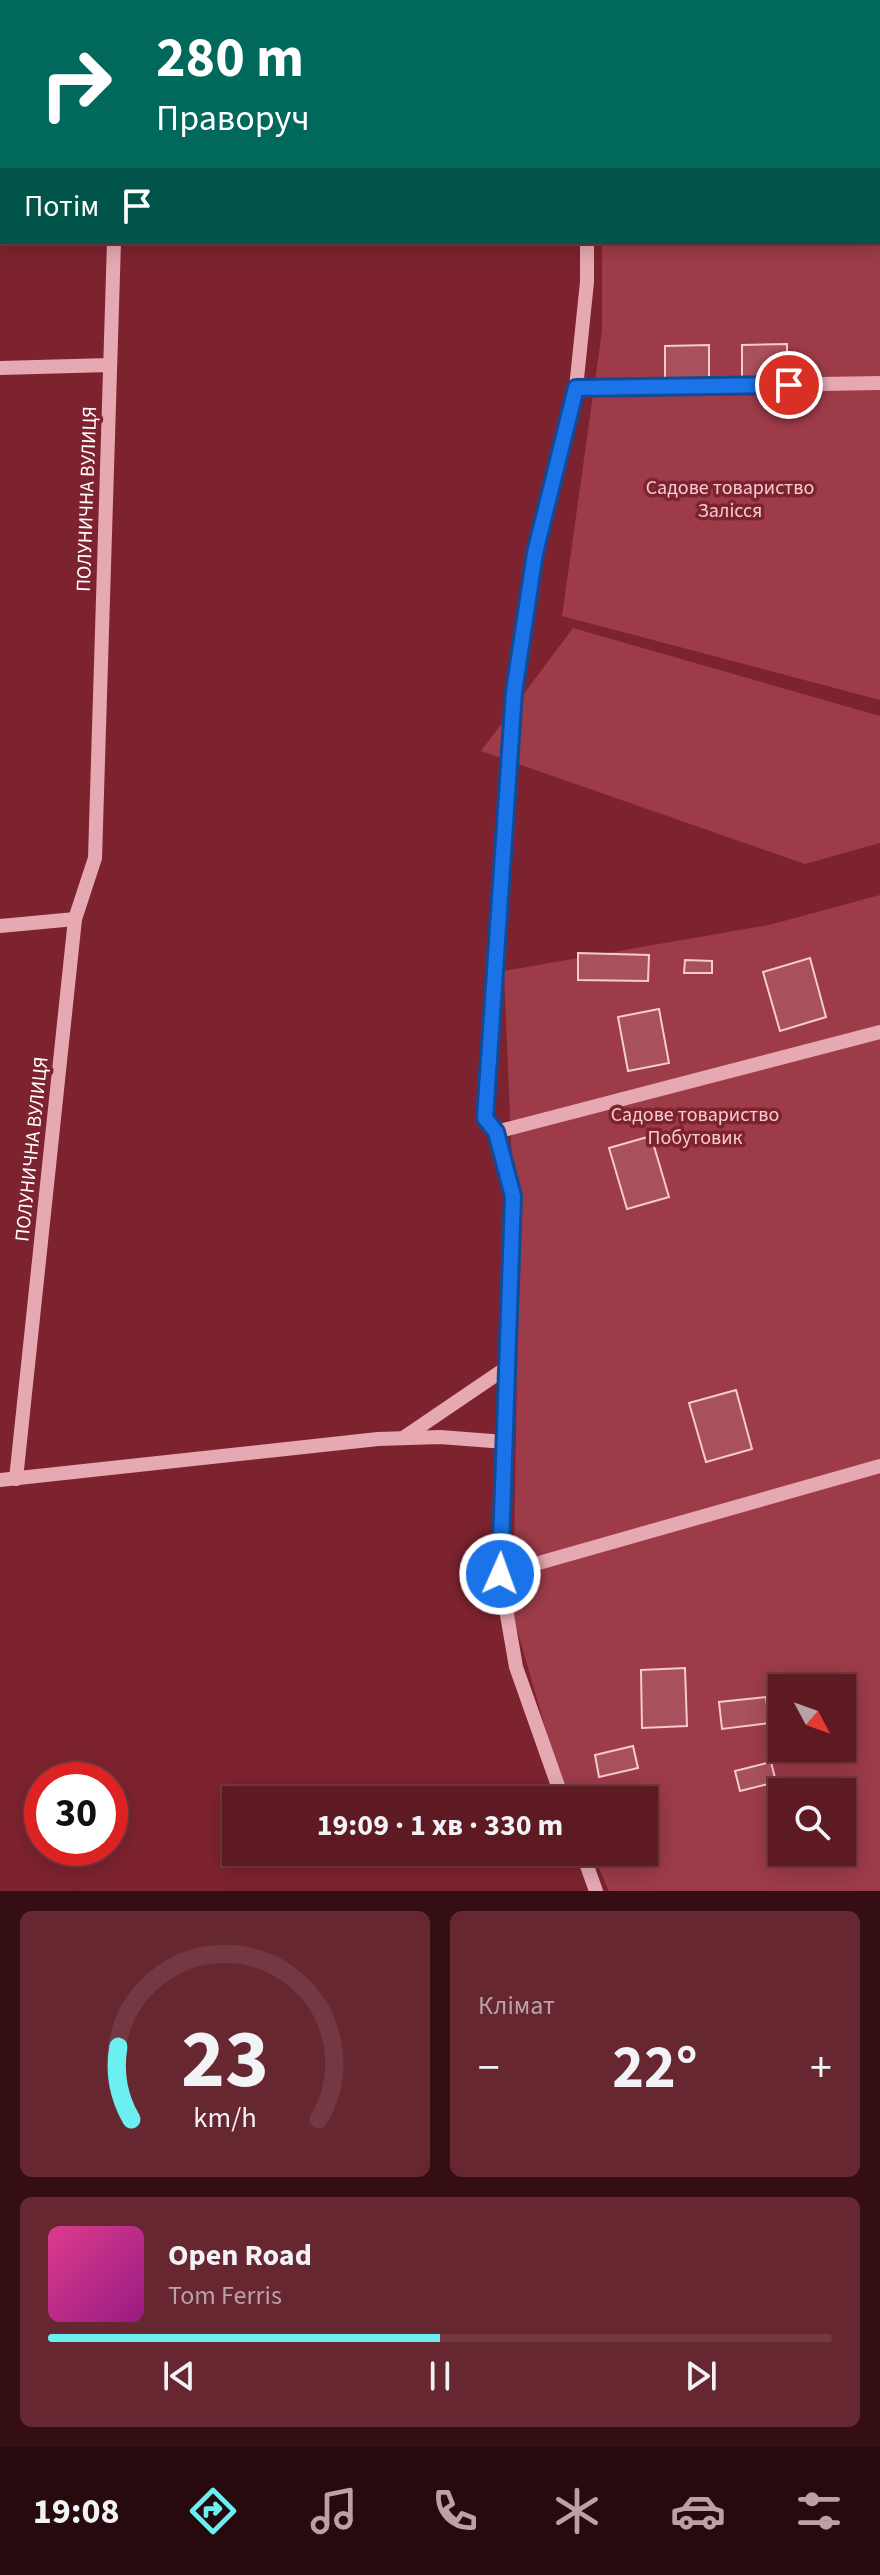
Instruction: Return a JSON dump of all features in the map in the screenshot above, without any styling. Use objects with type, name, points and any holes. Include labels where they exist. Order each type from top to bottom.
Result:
[{"type":"street","name":"ПОЛУНИЧНА ВУЛИЦЯ","points":[[16,1479],[75,919],[95,858],[114,244]]},
{"type":"street","points":[[558,1786],[516,1667],[500,1574],[513,1196],[496,1132],[485,1118],[514,692],[535,553],[576,388],[587,282],[587,244]]},
{"type":"street","points":[[0,368],[110,365]]},
{"type":"street","points":[[576,388],[880,383]]},
{"type":"street","points":[[0,926],[75,919]]},
{"type":"street","points":[[496,1132],[880,1032]]},
{"type":"street","points":[[402,1438],[509,1366]]},
{"type":"street","points":[[0,1480],[402,1438],[440,1437],[505,1442]]},
{"type":"street","points":[[500,1574],[880,1466]]},
{"type":"street","points":[[587,1866],[596,1891]]},
{"type":"green space","name":"Садове товариство Залісся","points":[[602,244],[880,244],[880,700],[562,616],[602,331]]},
{"type":"green space","points":[[573,628],[880,716],[880,843],[805,864],[481,751]]},
{"type":"green space","name":"Садове товариство Побутовик","points":[[880,895],[880,1891],[609,1891],[598,1866],[658,1866],[658,1786],[563,1786],[559,1776],[513,1615],[518,1308],[504,971],[769,925]]},
{"type":"building","points":[[787,344],[787,389],[742,389],[742,345]]},
{"type":"building","points":[[709,345],[709,390],[665,390],[665,346]]},
{"type":"building","points":[[578,953],[649,955],[648,981],[578,980]]},
{"type":"building","points":[[810,958],[826,1017],[780,1031],[763,972]]},
{"type":"building","points":[[685,960],[712,961],[712,973],[684,973]]},
{"type":"building","points":[[659,1009],[669,1063],[628,1071],[618,1017]]},
{"type":"building","points":[[651,1136],[669,1197],[627,1209],[609,1148]]},
{"type":"building","points":[[736,1390],[752,1449],[706,1462],[689,1403]]},
{"type":"building","points":[[685,1668],[687,1726],[642,1728],[641,1670]]},
{"type":"building","points":[[766,1697],[768,1723],[722,1729],[719,1702]]},
{"type":"building","points":[[633,1746],[638,1768],[599,1777],[595,1755]]},
{"type":"building","points":[[771,1762],[775,1778],[768,1778],[768,1784],[740,1791],[735,1771]]},
{"type":"route","points":[[500,1574],[513,1196],[496,1132],[485,1118],[514,692],[535,553],[576,388],[789,385]]}]
